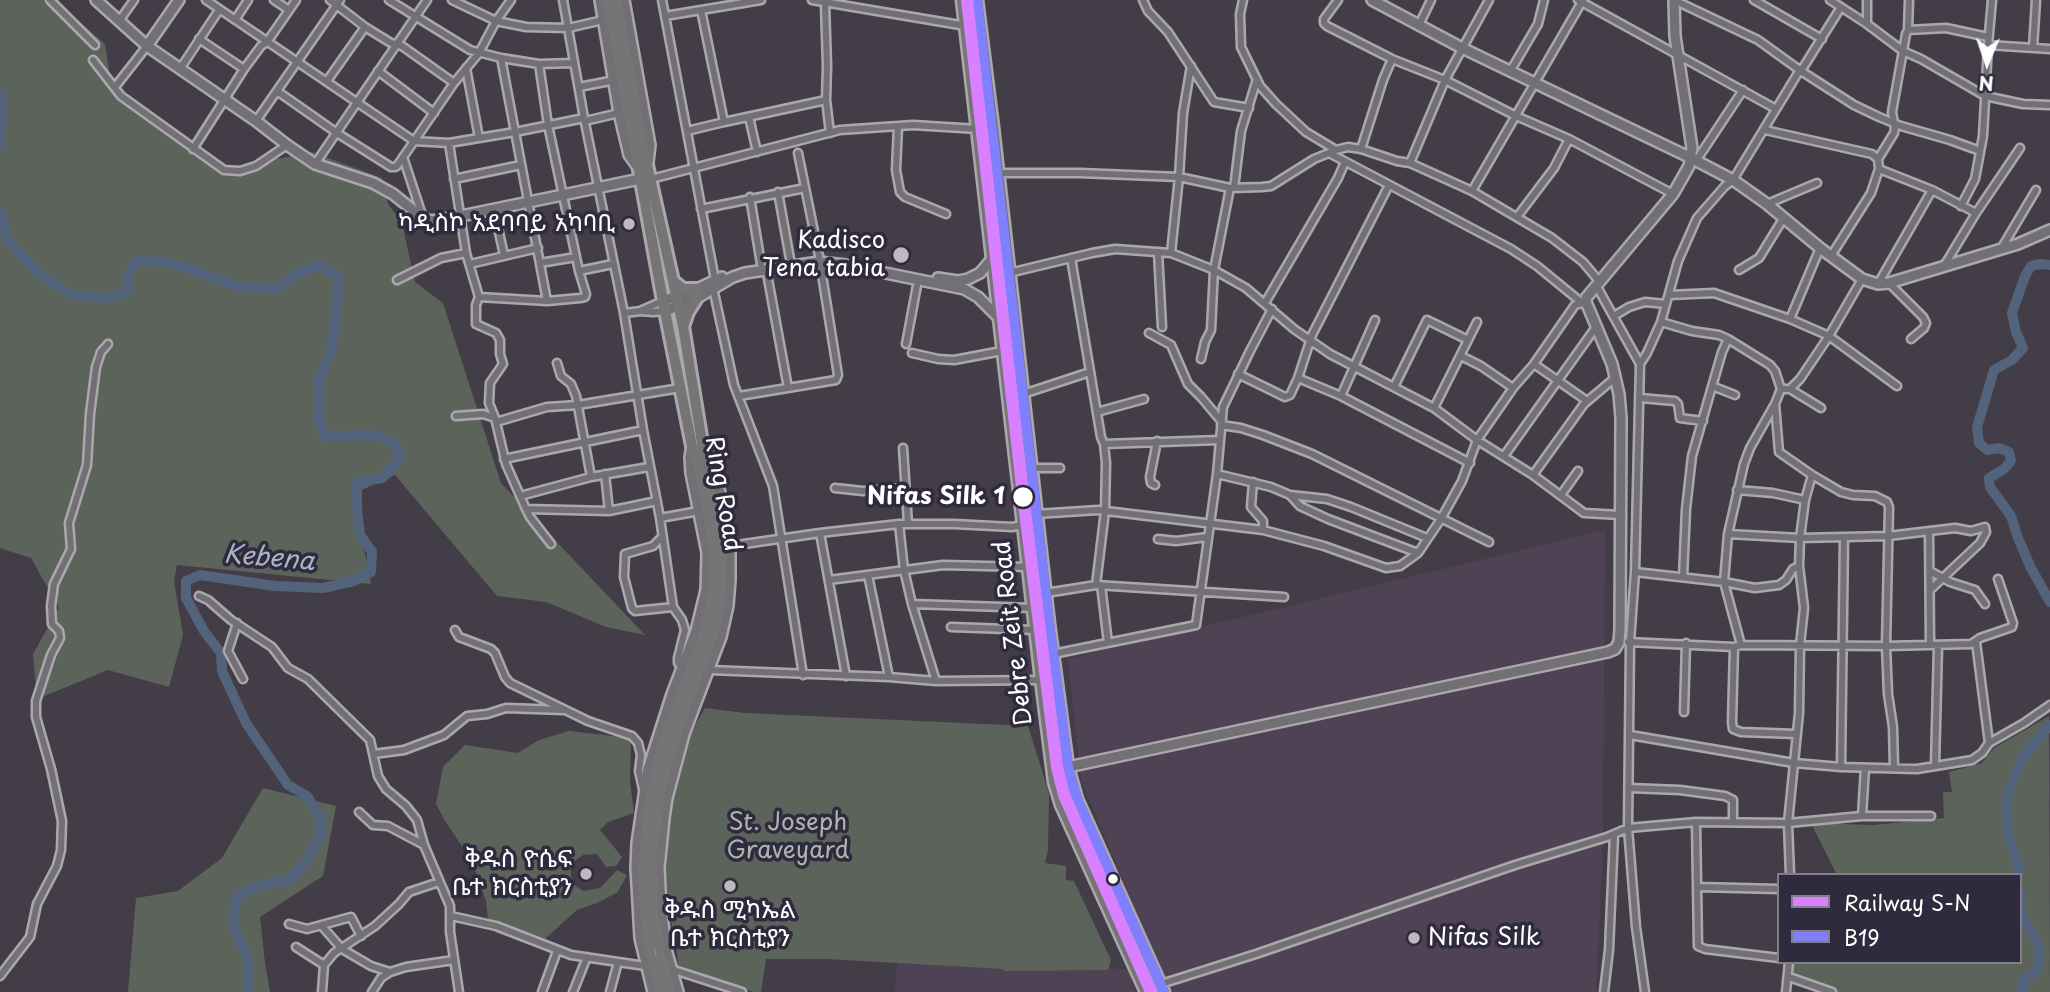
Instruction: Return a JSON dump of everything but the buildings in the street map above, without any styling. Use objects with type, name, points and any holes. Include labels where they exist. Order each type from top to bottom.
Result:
[{"type":"highway","name":"Ring Road","points":[[608,0],[645,179],[683,326],[698,445],[696,456],[714,552],[714,588],[701,643],[662,746],[646,825],[643,871],[645,908],[650,953],[661,992]]},
{"type":"highway","name":"Ring Road","points":[[616,0],[642,165]]},
{"type":"highway","name":"Ring Road","points":[[645,179],[664,306],[680,388],[698,445],[722,548],[723,571],[716,623],[671,748],[657,809],[652,852],[653,913],[670,992]]},
{"type":"highway","points":[[673,281],[683,289],[697,294],[683,326]]},
{"type":"main road","name":"Debre Zeit Road","points":[[962,0],[1051,764],[1061,805],[1146,992]]},
{"type":"main road","name":"Debre Zeit Road","points":[[977,0],[1068,767],[1077,799],[1163,988]]},
{"type":"street","points":[[50,0],[95,45]]},
{"type":"street","points":[[96,0],[147,46],[315,164],[373,183],[393,194],[424,219],[432,221],[694,169],[830,133],[866,127],[913,125],[978,130]]},
{"type":"street","points":[[119,21],[134,0]]},
{"type":"street","points":[[115,87],[179,0]]},
{"type":"street","points":[[206,0],[414,141],[449,143],[619,113]]},
{"type":"street","points":[[235,20],[248,0]]},
{"type":"street","points":[[274,0],[289,10]]},
{"type":"street","points":[[193,149],[244,69],[267,42],[296,0]]},
{"type":"street","points":[[389,0],[470,50],[539,64],[574,63]]},
{"type":"street","points":[[315,164],[427,0]]},
{"type":"street","points":[[452,0],[496,21],[526,27],[568,28],[603,20]]},
{"type":"street","points":[[277,91],[391,167],[397,166],[454,83],[479,52],[511,0]]},
{"type":"street","points":[[563,0],[584,119],[624,313],[673,607],[685,629],[678,658],[682,667]]},
{"type":"street","points":[[600,0],[619,113],[629,155],[642,165]]},
{"type":"street","name":"Ring Road","points":[[624,0],[650,145],[642,165]]},
{"type":"street","points":[[662,0],[734,385],[773,486],[803,675]]},
{"type":"street","points":[[665,16],[761,0]]},
{"type":"street","points":[[812,0],[966,26]]},
{"type":"street","points":[[1143,0],[1148,11],[1168,32],[1214,102],[1249,108]]},
{"type":"street","points":[[1243,0],[1241,47],[1257,79],[1290,118],[1306,132],[1336,150]]},
{"type":"street","points":[[1338,0],[1324,23],[1392,59],[1445,80],[1569,139],[1673,194]]},
{"type":"street","points":[[1372,0],[1462,48],[1733,180],[1830,256],[1863,279],[1884,284],[1923,317],[1926,323],[1924,327],[1911,339]]},
{"type":"street","points":[[1419,25],[1431,0]]},
{"type":"street","points":[[1410,163],[1445,80],[1489,0]]},
{"type":"street","points":[[1511,70],[1538,24],[1544,0]]},
{"type":"street","points":[[1694,159],[1674,24],[1674,0],[1758,40],[1854,105],[1901,126],[1950,139],[1980,151]]},
{"type":"street","points":[[1754,0],[1822,39]]},
{"type":"street","points":[[1830,0],[1903,51],[1986,96],[2023,104],[2050,105]]},
{"type":"street","points":[[1867,0],[1867,24]]},
{"type":"street","points":[[1830,256],[1871,193],[1879,169],[1878,159],[1891,140],[1895,128],[1892,112],[1908,30],[1909,0]]},
{"type":"street","points":[[1961,206],[1975,179],[1983,136],[1992,0]]},
{"type":"street","points":[[2033,48],[2036,0]]},
{"type":"street","points":[[1472,191],[1581,1],[1776,109]]},
{"type":"street","points":[[256,121],[335,2],[365,27],[396,44],[454,83]]},
{"type":"street","points":[[825,4],[826,100],[830,133]]},
{"type":"street","points":[[1640,364],[1661,322],[1678,261],[1697,218],[1733,180],[1841,7]]},
{"type":"street","points":[[180,69],[219,10]]},
{"type":"street","points":[[701,10],[724,122]]},
{"type":"street","points":[[327,81],[365,27]]},
{"type":"street","points":[[1908,30],[1946,28],[1988,37]]},
{"type":"street","points":[[200,39],[244,69]]},
{"type":"street","points":[[1987,45],[2050,49]]},
{"type":"street","points":[[501,58],[547,301]]},
{"type":"street","points":[[1361,149],[1378,92],[1392,59]]},
{"type":"street","points":[[93,60],[121,96],[224,170],[240,171],[256,166],[287,145]]},
{"type":"street","points":[[479,298],[547,301],[584,297],[586,293],[548,125],[539,64]]},
{"type":"street","points":[[1171,253],[1183,114],[1191,66]]},
{"type":"street","points":[[466,68],[480,138]]},
{"type":"street","points":[[377,71],[434,113]]},
{"type":"street","points":[[1201,359],[1212,322],[1214,270],[1232,188],[1239,140],[1257,79]]},
{"type":"street","points":[[579,88],[615,80]]},
{"type":"street","points":[[1036,514],[1105,511],[1264,530],[1324,546],[1386,568],[1400,566],[1418,553],[1441,519],[1470,463],[1477,440],[1513,388],[1534,364],[1575,305],[1583,302],[1673,194],[1694,159],[1743,90]]},
{"type":"street","points":[[687,131],[826,100]]},
{"type":"street","points":[[749,117],[757,152]]},
{"type":"street","points":[[898,126],[896,170],[900,192],[905,197],[946,214]]},
{"type":"street","points":[[1765,130],[1872,154],[1878,159]]},
{"type":"street","points":[[1517,217],[1554,168],[1569,139]]},
{"type":"street","points":[[449,143],[466,253],[479,298],[476,305],[476,324],[496,332],[500,340],[503,364],[490,383],[489,403],[496,420],[504,459],[520,496],[551,544]]},
{"type":"street","points":[[998,173],[1179,177],[1232,188],[1271,186],[1314,159],[1348,147],[1410,163],[1472,191],[1552,237],[1583,262],[1598,283],[1640,364],[1635,572],[1630,642],[1628,828],[1636,927],[1645,992]]},
{"type":"street","points":[[1944,266],[2020,148]]},
{"type":"street","points":[[739,396],[836,380],[838,375],[798,153]]},
{"type":"street","points":[[1068,767],[1608,652],[1615,649],[1619,642],[1621,418],[1616,377],[1597,326],[1583,302],[1511,249],[1329,153]]},
{"type":"street","points":[[403,157],[424,219]]},
{"type":"street","points":[[1265,303],[1345,162]]},
{"type":"street","points":[[454,179],[521,165]]},
{"type":"street","points":[[1879,169],[1932,190],[1976,213]]},
{"type":"street","points":[[1767,204],[1817,183]]},
{"type":"street","points":[[1238,374],[1285,397],[1290,395],[1329,300],[1389,185]]},
{"type":"street","points":[[701,209],[804,188]]},
{"type":"street","points":[[1884,284],[1932,190]]},
{"type":"street","points":[[2001,249],[2036,190]]},
{"type":"street","points":[[778,192],[790,259]]},
{"type":"street","points":[[750,197],[788,388]]},
{"type":"street","points":[[494,209],[503,255]]},
{"type":"street","points":[[1739,270],[1759,258],[1783,219]]},
{"type":"street","points":[[1884,284],[2001,249],[2050,230]]},
{"type":"street","points":[[470,264],[538,248]]},
{"type":"street","points":[[1790,319],[1819,248]]},
{"type":"street","points":[[1009,273],[1115,249],[1171,253],[1214,270],[1246,288],[1310,341],[1354,368],[1434,408],[1584,513],[1620,515]]},
{"type":"street","points":[[1158,252],[1162,327]]},
{"type":"street","points":[[397,280],[441,258],[466,253]]},
{"type":"street","points":[[540,263],[576,257]]},
{"type":"street","points":[[1071,258],[1106,463],[1099,585],[1108,643]]},
{"type":"street","points":[[624,313],[664,306],[764,266],[790,259],[819,259],[964,289],[998,317]]},
{"type":"street","points":[[764,266],[819,259]]},
{"type":"street","points":[[912,277],[958,281],[968,279],[980,273],[991,260]]},
{"type":"street","points":[[579,271],[613,264]]},
{"type":"street","points":[[906,344],[912,277]]},
{"type":"street","points":[[1796,734],[1741,732],[1733,729],[1737,646],[1724,582],[1728,534],[1737,489],[1750,448],[1775,404],[1786,389],[1800,379],[1863,279]]},
{"type":"street","points":[[1669,295],[1714,293],[1790,319],[1829,336],[1898,386]]},
{"type":"street","points":[[1614,316],[1645,302],[1666,304]]},
{"type":"street","points":[[1053,654],[1192,627],[1197,622],[1223,407],[1272,309]]},
{"type":"street","points":[[1341,396],[1375,320]]},
{"type":"street","points":[[1394,387],[1427,320],[1468,340]]},
{"type":"street","points":[[1434,408],[1477,322]]},
{"type":"street","points":[[1661,322],[1728,339],[1770,365],[1786,389],[1821,408]]},
{"type":"street","points":[[1504,456],[1597,326]]},
{"type":"street","points":[[1149,333],[1171,345],[1188,384],[1221,424],[1263,435],[1312,454],[1489,542]]},
{"type":"street","points":[[1683,577],[1692,456],[1728,339]]},
{"type":"street","points":[[0,976],[30,937],[37,904],[57,866],[61,850],[62,821],[36,717],[36,701],[51,655],[61,635],[52,624],[52,595],[54,584],[71,549],[69,523],[87,465],[96,367],[101,352],[108,344]]},
{"type":"street","points":[[912,353],[954,360],[1002,351]]},
{"type":"street","points":[[1461,356],[1513,388]]},
{"type":"street","points":[[557,363],[561,376],[574,390],[591,477]]},
{"type":"street","points":[[1534,364],[1587,401]]},
{"type":"street","points":[[1023,394],[1090,373]]},
{"type":"street","points":[[1298,377],[1341,396],[1470,463]]},
{"type":"street","points":[[1533,475],[1587,401],[1616,377]]},
{"type":"street","points":[[1712,386],[1735,395]]},
{"type":"street","points":[[456,416],[483,414],[496,420],[547,407],[578,405],[680,388]]},
{"type":"street","points":[[1640,398],[1675,401],[1680,418],[1703,421]]},
{"type":"street","points":[[1097,412],[1144,399]]},
{"type":"street","points":[[1775,404],[1779,452],[1841,492],[1875,496],[1887,502],[1889,507],[1886,646],[1894,768]]},
{"type":"street","points":[[504,459],[642,430]]},
{"type":"street","points":[[1104,444],[1219,440]]},
{"type":"street","points":[[1154,485],[1150,477],[1157,441]]},
{"type":"street","points":[[653,992],[645,966],[638,912],[638,833],[644,791],[660,728],[696,631],[706,590],[707,553],[690,457],[698,445],[715,470],[730,546],[730,580],[728,606],[720,637],[678,754],[663,827],[659,868],[660,909],[678,992]]},
{"type":"street","points":[[903,448],[908,524]]},
{"type":"street","points":[[520,496],[591,477],[649,467]]},
{"type":"street","points":[[1032,468],[1059,468]]},
{"type":"street","points":[[1561,495],[1578,471]]},
{"type":"street","points":[[605,474],[609,511]]},
{"type":"street","points":[[1217,474],[1253,482],[1290,495],[1327,499],[1427,538]]},
{"type":"street","points":[[1790,873],[1788,823],[1804,608],[1799,566],[1800,538],[1805,500],[1812,475]]},
{"type":"street","points":[[1253,482],[1251,507],[1260,515],[1264,530]]},
{"type":"street","points":[[835,488],[863,491],[904,488]]},
{"type":"street","points":[[1737,489],[1805,500]]},
{"type":"street","points":[[1290,495],[1300,506],[1328,519],[1418,553]]},
{"type":"street","points":[[526,509],[609,511],[657,501]]},
{"type":"street","points":[[660,518],[699,511]]},
{"type":"street","points":[[730,546],[899,524],[1023,525]]},
{"type":"street","points":[[899,524],[904,570],[912,604],[936,681]]},
{"type":"street","points":[[1728,534],[1800,538],[1888,536],[1955,528],[1971,531],[1982,526],[1986,529],[1980,543],[1930,590]]},
{"type":"street","points":[[820,533],[846,676]]},
{"type":"street","points":[[1929,533],[1930,644]]},
{"type":"street","points":[[662,537],[653,546],[625,554],[624,577],[629,601],[635,611],[673,607]]},
{"type":"street","points":[[1158,539],[1176,541],[1207,537]]},
{"type":"street","points":[[1841,767],[1843,537]]},
{"type":"street","points":[[829,580],[943,565],[1028,567]]},
{"type":"street","points":[[1635,572],[1755,588],[1779,585],[1799,566]]},
{"type":"street","points":[[1930,571],[1943,579],[1975,590],[1985,604]]},
{"type":"street","points":[[868,575],[889,677]]},
{"type":"street","points":[[1619,642],[1737,646],[1971,644],[2012,627],[1998,579]]},
{"type":"street","points":[[1046,593],[1099,585],[1284,597]]},
{"type":"street","points":[[199,596],[272,647],[288,668],[308,679],[370,740],[379,776],[387,789],[417,820],[424,845],[450,906],[450,932],[459,992]]},
{"type":"street","points":[[912,604],[1033,608]]},
{"type":"street","points":[[237,624],[228,651],[243,679]]},
{"type":"street","points":[[951,627],[1035,630]]},
{"type":"street","points":[[455,630],[459,637],[491,649],[510,683],[588,721],[632,736],[638,743],[639,771],[644,791]]},
{"type":"street","points":[[1976,642],[1989,743]]},
{"type":"street","points":[[1684,712],[1686,643]]},
{"type":"street","points":[[1935,766],[1938,645]]},
{"type":"street","points":[[709,670],[936,681],[1041,680]]},
{"type":"street","points":[[1630,735],[1794,763],[1917,769],[1972,760],[1982,753],[1989,743],[2050,705]]},
{"type":"street","points":[[374,754],[404,750],[444,735],[467,716],[506,708],[566,710]]},
{"type":"street","points":[[1862,816],[1865,768]]},
{"type":"street","points":[[1629,788],[1680,790],[1731,798],[1734,802],[1733,822]]},
{"type":"street","points":[[359,812],[373,825],[388,826],[424,845]]},
{"type":"street","points":[[1163,988],[1628,828],[1696,822],[1788,823],[1862,816],[1931,816]]},
{"type":"street","points":[[1696,822],[1698,946],[1777,958]]},
{"type":"street","points":[[1604,992],[1609,950],[1614,835]]},
{"type":"street","points":[[322,992],[324,965],[334,953],[361,936],[409,892],[439,882]]},
{"type":"street","points":[[1697,887],[1777,889]]},
{"type":"street","points":[[451,916],[496,926],[557,951],[645,966]]},
{"type":"street","points":[[289,924],[307,929],[352,917],[361,936]]},
{"type":"street","points":[[321,925],[342,949],[371,966],[390,972]]},
{"type":"street","points":[[296,947],[324,965]]},
{"type":"street","points":[[542,992],[557,951]]},
{"type":"street","points":[[573,992],[587,957]]},
{"type":"street","points":[[372,992],[381,978],[390,972],[454,960]]},
{"type":"street","points":[[610,992],[618,962]]},
{"type":"street","points":[[1786,992],[1789,964]]},
{"type":"street","points":[[671,969],[742,992]]},
{"type":"street","points":[[1789,977],[1832,992]]},
{"type":"shaded area","points":[[1605,530],[1603,843],[1596,992],[1169,992],[1081,780],[1068,659]]},
{"type":"shaded area","points":[[897,963],[1129,969],[1135,992],[895,992]]},
{"type":"green space","points":[[0,0],[55,0],[105,44],[112,89],[225,169],[312,152],[382,178],[388,204],[402,223],[415,282],[443,303],[501,483],[645,635],[606,627],[546,602],[497,596],[395,475],[353,494],[371,584],[177,565],[174,581],[183,635],[169,687],[108,670],[37,699],[33,654],[59,608],[31,558],[0,548]]},
{"type":"green space","name":"St. Joseph Graveyard","points":[[705,708],[745,713],[1028,726],[1049,793],[1048,850],[1045,863],[1066,866],[1066,880],[1074,881],[1111,960],[1108,970],[1004,971],[827,959],[766,959],[761,992],[753,992],[678,968],[663,861],[668,802],[686,742]]},
{"type":"green space","points":[[2049,716],[2050,992],[1823,992],[1794,983],[1793,964],[2022,964],[2022,873],[1836,873],[1811,823],[1873,825],[1944,818],[1943,792],[1952,792],[1949,772],[1982,763],[1994,748]]},
{"type":"green space","points":[[569,731],[631,738],[630,781],[634,813],[608,822],[600,830],[622,857],[616,866],[606,867],[597,854],[583,855],[570,864],[572,883],[583,891],[600,888],[617,870],[627,875],[618,892],[577,910],[545,939],[488,919],[486,901],[472,861],[436,804],[443,767],[465,745],[518,753],[539,740]]},
{"type":"green space","points":[[263,788],[336,806],[323,876],[260,917],[270,992],[128,992],[136,898],[178,891],[222,858]]},
{"type":"waterway","name":"Kebena","points":[[0,93],[3,105],[0,147]]},
{"type":"waterway","name":"Kebena","points":[[0,211],[8,240],[38,273],[72,295],[108,298],[128,291],[127,277],[136,261],[167,262],[239,287],[277,288],[296,274],[318,265],[338,277],[331,351],[318,382],[319,419],[325,436],[374,435],[396,443],[400,459],[382,478],[357,482],[360,535],[372,552],[371,572],[354,581],[323,588],[275,586],[200,575],[186,581],[186,598],[204,631],[221,653],[222,671],[246,723],[288,785],[307,796],[320,817],[322,835],[302,867],[288,880],[258,886],[237,896],[233,922],[240,943],[249,958],[248,992]]},
{"type":"waterway","points":[[2050,265],[2031,266],[2025,276],[2012,313],[2023,348],[2012,360],[1994,370],[1977,427],[1979,443],[1987,450],[1999,448],[2009,452],[2011,461],[1989,478],[1990,487],[2011,516],[2031,568],[2050,602]]},
{"type":"waterway","points":[[2019,873],[2009,838],[2006,800],[2020,761],[2050,725]]},
{"type":"waterway","points":[[2022,914],[2038,946],[2038,969],[2023,982],[2023,992]]},
{"type":"rail line","name":"S-N","points":[[967,0],[1023,496],[1057,767],[1064,795],[1151,992]]},
{"type":"transit line","name":"B19","points":[[977,0],[1068,767],[1077,799],[1164,992]]},
{"type":"place","name":"ካዲስኮ አደባባይ አካባቢ","points":[[629,224]]},
{"type":"place","name":"Kadisco Tena tabia","points":[[901,255]]},
{"type":"place","name":"Nifas Silk 1","points":[[1023,497]]},
{"type":"place","name":"ቅዱስ ዮሴፍ ቤተ ክርስቲያን","points":[[586,874]]},
{"type":"place","name":"ቅዱስ ሚካኤል ቤተ ክርስቲያን","points":[[730,886]]},
{"type":"place","name":"Nifas Silk","points":[[1414,938]]}]
